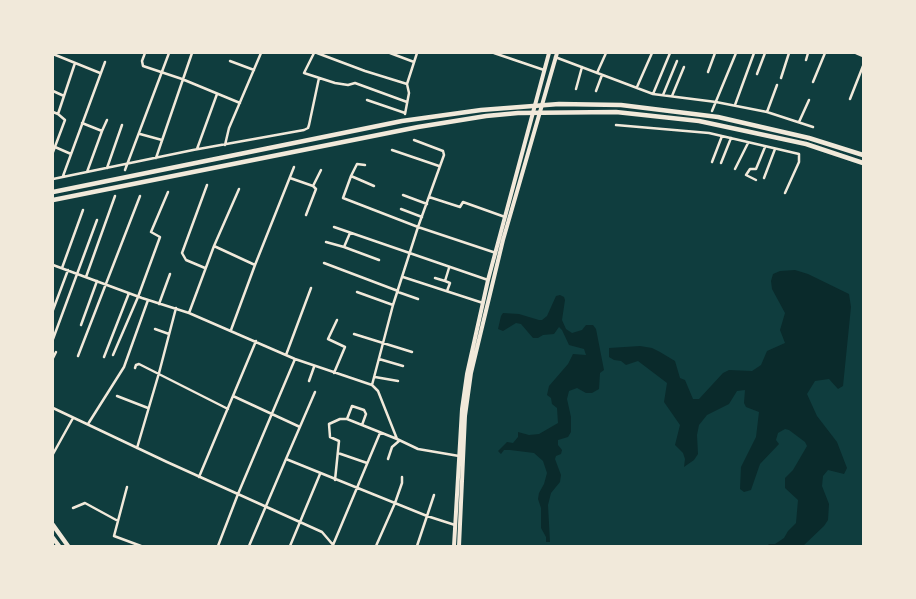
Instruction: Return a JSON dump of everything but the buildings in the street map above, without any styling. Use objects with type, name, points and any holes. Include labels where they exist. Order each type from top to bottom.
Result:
[{"type":"highway","points":[[454,546],[464,389],[488,280],[549,53]]},
{"type":"highway","points":[[459,546],[463,441],[468,391],[491,285],[556,55]]},
{"type":"highway","points":[[53,192],[402,121],[481,110],[559,104],[621,105],[718,117],[809,138],[863,155]]},
{"type":"highway","points":[[53,200],[418,126],[518,113],[616,112],[699,121],[806,144],[863,163]]},
{"type":"highway","points":[[520,161],[525,163]]},
{"type":"highway","points":[[53,525],[69,546]]},
{"type":"highway","points":[[53,538],[59,546]]},
{"type":"street","points":[[145,53],[142,65],[182,79],[240,103]]},
{"type":"street","points":[[125,170],[170,53]]},
{"type":"street","points":[[156,159],[192,53]]},
{"type":"street","points":[[225,145],[229,128],[261,53]]},
{"type":"street","points":[[390,53],[414,62]]},
{"type":"street","points":[[367,100],[405,113],[409,93],[407,84],[417,53]]},
{"type":"street","points":[[494,53],[544,70]]},
{"type":"street","points":[[597,73],[606,53]]},
{"type":"street","points":[[637,87],[652,53]]},
{"type":"street","points":[[653,94],[670,53]]},
{"type":"street","points":[[708,72],[715,53]]},
{"type":"street","points":[[712,111],[736,53]]},
{"type":"street","points":[[735,105],[754,53]]},
{"type":"street","points":[[756,74],[765,53]]},
{"type":"street","points":[[781,78],[789,53]]},
{"type":"street","points":[[806,60],[808,53]]},
{"type":"street","points":[[813,82],[825,53]]},
{"type":"street","points":[[856,53],[863,56]]},
{"type":"street","points":[[53,54],[100,73]]},
{"type":"street","points":[[406,102],[355,83],[348,85],[332,82],[304,73],[318,54],[407,84]]},
{"type":"street","points":[[556,55],[582,67],[653,94],[735,105],[767,112],[813,127]]},
{"type":"street","points":[[230,61],[254,70]]},
{"type":"street","points":[[663,95],[677,61]]},
{"type":"street","points":[[63,177],[70,154],[105,62]]},
{"type":"street","points":[[58,114],[75,63]]},
{"type":"street","points":[[850,99],[863,66]]},
{"type":"street","points":[[576,89],[582,67]]},
{"type":"street","points":[[672,96],[684,67]]},
{"type":"street","points":[[596,91],[602,75]]},
{"type":"street","points":[[53,179],[308,128],[318,78]]},
{"type":"street","points":[[767,112],[777,85]]},
{"type":"street","points":[[53,91],[64,96]]},
{"type":"street","points":[[197,149],[218,94]]},
{"type":"street","points":[[799,122],[809,100]]},
{"type":"street","points":[[53,112],[65,120],[53,152]]},
{"type":"street","points":[[87,172],[106,120]]},
{"type":"street","points":[[82,123],[102,131]]},
{"type":"street","points":[[107,168],[122,125]]},
{"type":"street","points":[[616,125],[709,133],[765,147],[775,148],[800,156],[785,193]]},
{"type":"street","points":[[140,134],[162,140]]},
{"type":"street","points":[[712,162],[722,136]]},
{"type":"street","points":[[721,163],[731,138]]},
{"type":"street","points":[[372,385],[393,305],[444,152],[414,140]]},
{"type":"street","points":[[736,169],[748,143]]},
{"type":"street","points":[[55,147],[70,154]]},
{"type":"street","points":[[756,180],[746,175],[750,169],[756,169],[765,147]]},
{"type":"street","points":[[764,178],[775,148]]},
{"type":"street","points":[[392,150],[439,166]]},
{"type":"street","points":[[364,165],[357,164],[342,198],[418,227],[496,253]]},
{"type":"street","points":[[231,330],[294,167]]},
{"type":"street","points":[[313,186],[321,170]]},
{"type":"street","points":[[351,176],[374,186]]},
{"type":"street","points":[[290,178],[313,186],[316,189],[306,215]]},
{"type":"street","points":[[205,268],[186,260],[182,254],[207,185]]},
{"type":"street","points":[[189,313],[205,268],[239,189]]},
{"type":"street","points":[[113,355],[138,297],[160,237],[151,232],[168,192]]},
{"type":"street","points":[[403,195],[427,204]]},
{"type":"street","points":[[86,276],[115,196]]},
{"type":"street","points":[[78,356],[107,285],[140,196]]},
{"type":"street","points":[[429,197],[460,207],[464,202],[505,217]]},
{"type":"street","points":[[401,209],[422,217]]},
{"type":"street","points":[[62,268],[83,210]]},
{"type":"street","points":[[53,339],[97,220]]},
{"type":"street","points":[[334,227],[449,268],[488,280]]},
{"type":"street","points":[[344,247],[350,233]]},
{"type":"street","points":[[326,242],[379,260]]},
{"type":"street","points":[[214,246],[255,265]]},
{"type":"street","points":[[324,263],[418,298]]},
{"type":"street","points":[[53,266],[86,276],[138,297],[176,308],[231,330],[295,359],[372,385],[378,392],[398,440]]},
{"type":"street","points":[[445,281],[449,268]]},
{"type":"street","points":[[53,310],[68,270]]},
{"type":"street","points":[[159,304],[170,274]]},
{"type":"street","points":[[403,277],[483,303]]},
{"type":"street","points":[[435,278],[450,283],[447,291]]},
{"type":"street","points":[[81,325],[97,281]]},
{"type":"street","points":[[286,355],[311,288]]},
{"type":"street","points":[[356,292],[393,305]]},
{"type":"street","points":[[104,357],[129,293]]},
{"type":"street","points":[[88,424],[124,367],[148,300]]},
{"type":"street","points":[[137,448],[176,308]]},
{"type":"street","points":[[334,373],[345,347],[328,339],[337,320]]},
{"type":"street","points":[[155,329],[169,334]]},
{"type":"street","points":[[354,334],[412,352]]},
{"type":"street","points":[[199,477],[256,342]]},
{"type":"street","points":[[53,358],[56,352]]},
{"type":"street","points":[[218,546],[238,494],[295,359]]},
{"type":"street","points":[[379,360],[403,366]]},
{"type":"street","points":[[135,368],[136,365],[139,364],[228,409]]},
{"type":"street","points":[[310,381],[314,366]]},
{"type":"street","points":[[375,377],[398,381]]},
{"type":"street","points":[[249,546],[315,392]]},
{"type":"street","points":[[117,396],[148,408]]},
{"type":"street","points":[[233,396],[300,427]]},
{"type":"street","points":[[347,419],[352,406],[364,410],[366,414],[362,425]]},
{"type":"street","points":[[53,408],[199,477],[322,532],[333,545],[380,433]]},
{"type":"street","points":[[53,454],[73,418]]},
{"type":"street","points":[[335,480],[339,441],[330,437],[328,426],[336,421],[347,419],[418,449],[459,456]]},
{"type":"street","points":[[388,459],[392,447],[398,440]]},
{"type":"street","points":[[338,453],[367,463]]},
{"type":"street","points":[[286,459],[427,516],[455,525]]},
{"type":"street","points":[[290,546],[320,474]]},
{"type":"street","points":[[376,546],[395,503],[402,483],[402,477]]},
{"type":"street","points":[[127,487],[114,536],[142,546]]},
{"type":"street","points":[[416,546],[434,496]]},
{"type":"street","points":[[73,508],[85,503],[118,521]]},
{"type":"water","points":[[795,270],[808,274],[849,294],[851,307],[843,386],[838,389],[829,379],[815,381],[807,394],[817,416],[837,442],[847,468],[844,474],[828,470],[823,476],[822,486],[829,504],[828,520],[824,526],[803,546],[767,546],[769,544],[775,544],[784,538],[788,531],[796,523],[798,500],[785,488],[785,478],[793,470],[807,446],[805,442],[789,430],[785,429],[778,433],[776,440],[779,444],[760,464],[751,490],[744,492],[740,489],[741,467],[756,437],[759,412],[746,407],[744,403],[745,390],[737,391],[729,404],[707,415],[699,425],[697,435],[698,454],[694,460],[684,467],[685,459],[683,453],[675,445],[680,425],[664,402],[667,383],[638,361],[626,365],[621,361],[614,360],[609,357],[609,348],[640,346],[652,348],[660,352],[675,361],[680,378],[685,380],[693,399],[699,399],[723,373],[729,370],[752,371],[761,365],[767,351],[785,343],[780,330],[785,313],[772,289],[771,281],[773,274],[780,271]]},
{"type":"water","points":[[560,295],[564,297],[565,300],[562,320],[566,329],[572,333],[582,330],[586,325],[593,325],[596,329],[604,370],[600,373],[599,389],[592,393],[586,393],[577,388],[569,391],[567,399],[571,417],[571,432],[568,437],[558,440],[558,445],[562,450],[561,454],[556,456],[555,459],[561,475],[560,482],[551,493],[548,505],[550,542],[546,542],[546,537],[541,528],[541,508],[538,499],[547,473],[543,461],[534,453],[504,450],[501,454],[498,451],[507,442],[513,443],[518,437],[518,432],[529,435],[539,434],[558,423],[557,408],[552,404],[551,398],[547,395],[549,386],[568,364],[573,354],[586,355],[584,349],[569,345],[559,327],[554,334],[543,335],[538,338],[533,338],[521,324],[516,323],[503,331],[498,329],[503,313],[519,314],[542,320],[547,316],[556,296]]}]
